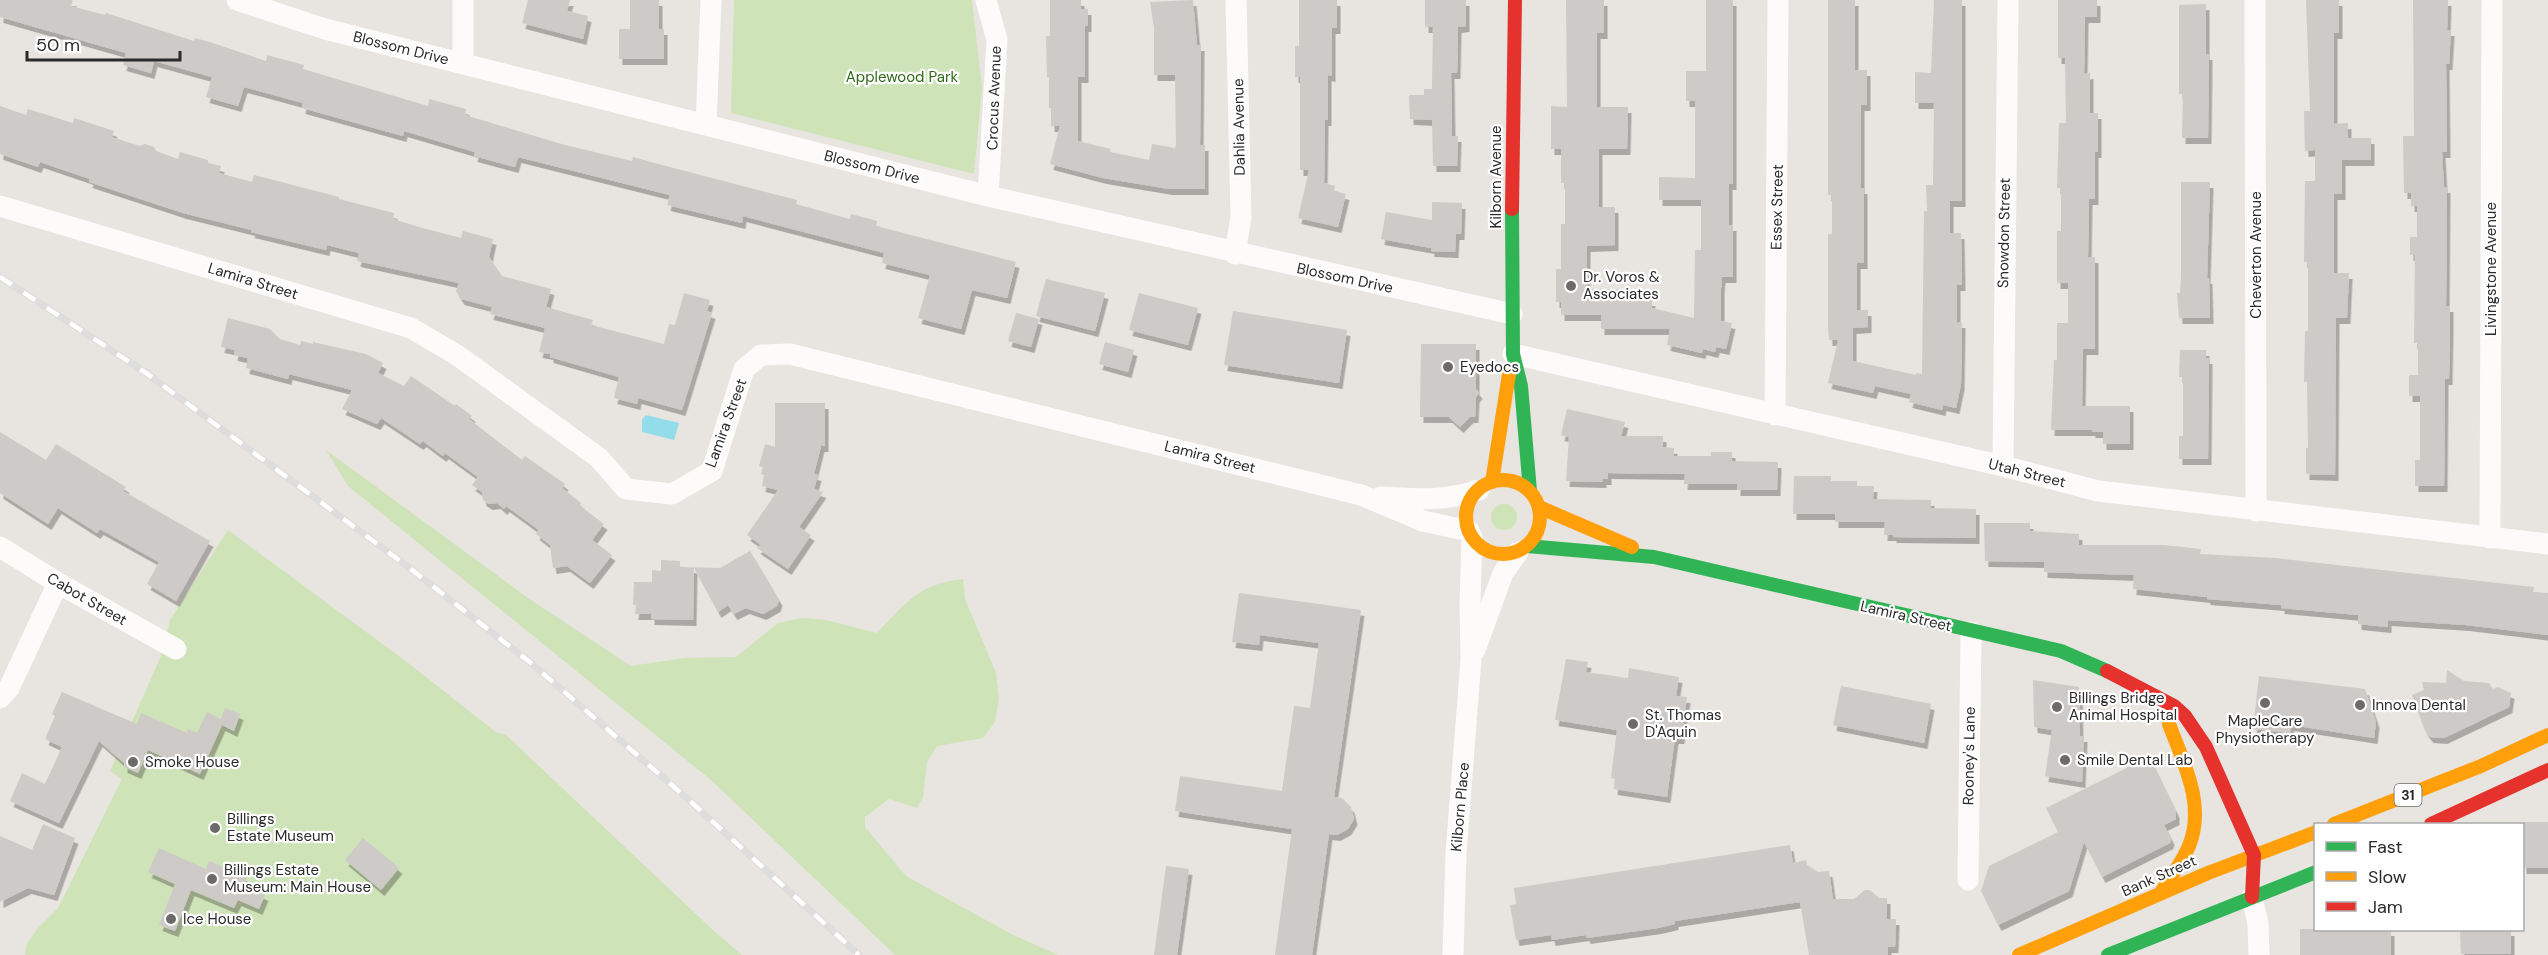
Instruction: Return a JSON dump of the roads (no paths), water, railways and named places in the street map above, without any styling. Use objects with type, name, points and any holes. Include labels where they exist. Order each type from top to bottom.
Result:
[{"type":"street","name":"Blossom Drive","points":[[237,0],[325,29],[988,196],[1235,254],[1512,314]]},
{"type":"street","points":[[463,0],[463,63]]},
{"type":"street","points":[[706,125],[711,0]]},
{"type":"street","name":"Crocus Avenue","points":[[986,0],[997,40],[988,196]]},
{"type":"street","name":"Dahlia Avenue","points":[[1235,254],[1241,217],[1236,0]]},
{"type":"street","name":"Kilborn Avenue","points":[[1485,486],[1513,354],[1515,0]]},
{"type":"street","name":"Essex Street","points":[[1775,415],[1778,0]]},
{"type":"street","name":"Snowdon Street","points":[[2003,466],[2008,0]]},
{"type":"street","name":"Cheverton Avenue","points":[[2255,0],[2256,511]]},
{"type":"street","name":"Livingstone Avenue","points":[[2490,538],[2492,0]]},
{"type":"street","name":"Lamira Street","points":[[0,206],[411,328],[457,355],[599,458],[626,489],[672,494],[712,471],[744,369],[761,355],[789,354],[1361,495],[1423,521],[1471,534]]},
{"type":"street","name":"Kilborn Avenue","points":[[1513,354],[1521,386],[1530,491]]},
{"type":"street","name":"Utah Street","points":[[1513,354],[2003,466],[2098,491],[2548,544]]},
{"type":"street","points":[[1505,480],[1519,483],[1530,491],[1539,507],[1539,528],[1522,549],[1505,554],[1492,553],[1481,547],[1471,534],[1466,516],[1470,502],[1485,486],[1505,480]]},
{"type":"street","name":"Lamira Street","points":[[1361,495],[1429,500],[1454,498],[1485,486]]},
{"type":"street","name":"Lamira Street","points":[[1539,507],[1654,557]]},
{"type":"street","name":"Kilborn Place","points":[[1453,955],[1456,853],[1471,659],[1471,534]]},
{"type":"street","name":"Cabot Street","points":[[0,547],[58,583],[176,649]]},
{"type":"street","name":"Lamira Street","points":[[1522,549],[1654,557],[2061,651],[2094,664],[2174,706],[2185,716],[2206,747],[2254,855],[2252,897]]},
{"type":"street","name":"Kilborn Place","points":[[1471,659],[1503,573],[1522,549]]},
{"type":"street","points":[[0,698],[9,688],[58,583]]},
{"type":"street","name":"Rooney's Lane","points":[[1968,880],[1971,632]]},
{"type":"street","name":"Lamira Street","points":[[2151,695],[2192,760],[2208,791]]},
{"type":"street","points":[[2160,894],[2187,850],[2195,826],[2190,780],[2169,724]]},
{"type":"street","name":"31","points":[[2339,823],[2481,766],[2548,735]]},
{"type":"street","name":"31","points":[[2435,823],[2548,770]]},
{"type":"street","name":"Bank Street","points":[[2019,955],[2160,894],[2233,857],[2254,855],[2314,833]]},
{"type":"street","points":[[2233,857],[2252,897],[2258,924],[2259,955]]},
{"type":"street","points":[[2108,955],[2314,873]]},
{"type":"water","points":[[646,415],[679,423],[674,440],[642,432],[642,420]]},
{"type":"railway","points":[[0,277],[146,373],[407,566],[531,663],[689,800],[859,955]]},
{"type":"place","name":"Dr. Voros & Associates","points":[[1571,286]]},
{"type":"place","name":"Eyedocs","points":[[1448,367]]},
{"type":"place","name":"MapleCare Physiotherapy","points":[[2265,703]]},
{"type":"place","name":"Innova Dental","points":[[2360,705]]},
{"type":"place","name":"Billings Bridge Animal Hospital","points":[[2057,707]]},
{"type":"place","name":"St. Thomas D'Aquin","points":[[1633,724]]},
{"type":"place","name":"Smile Dental Lab","points":[[2065,760]]},
{"type":"place","name":"Smoke House","points":[[133,762]]},
{"type":"place","name":"Billings Estate Museum","points":[[215,828]]},
{"type":"place","name":"Billings Estate Museum: Main House","points":[[212,879]]},
{"type":"place","name":"Ice House","points":[[171,919]]},
{"type":"park label","name":"Applewood Park","points":[[902,77]]}]
